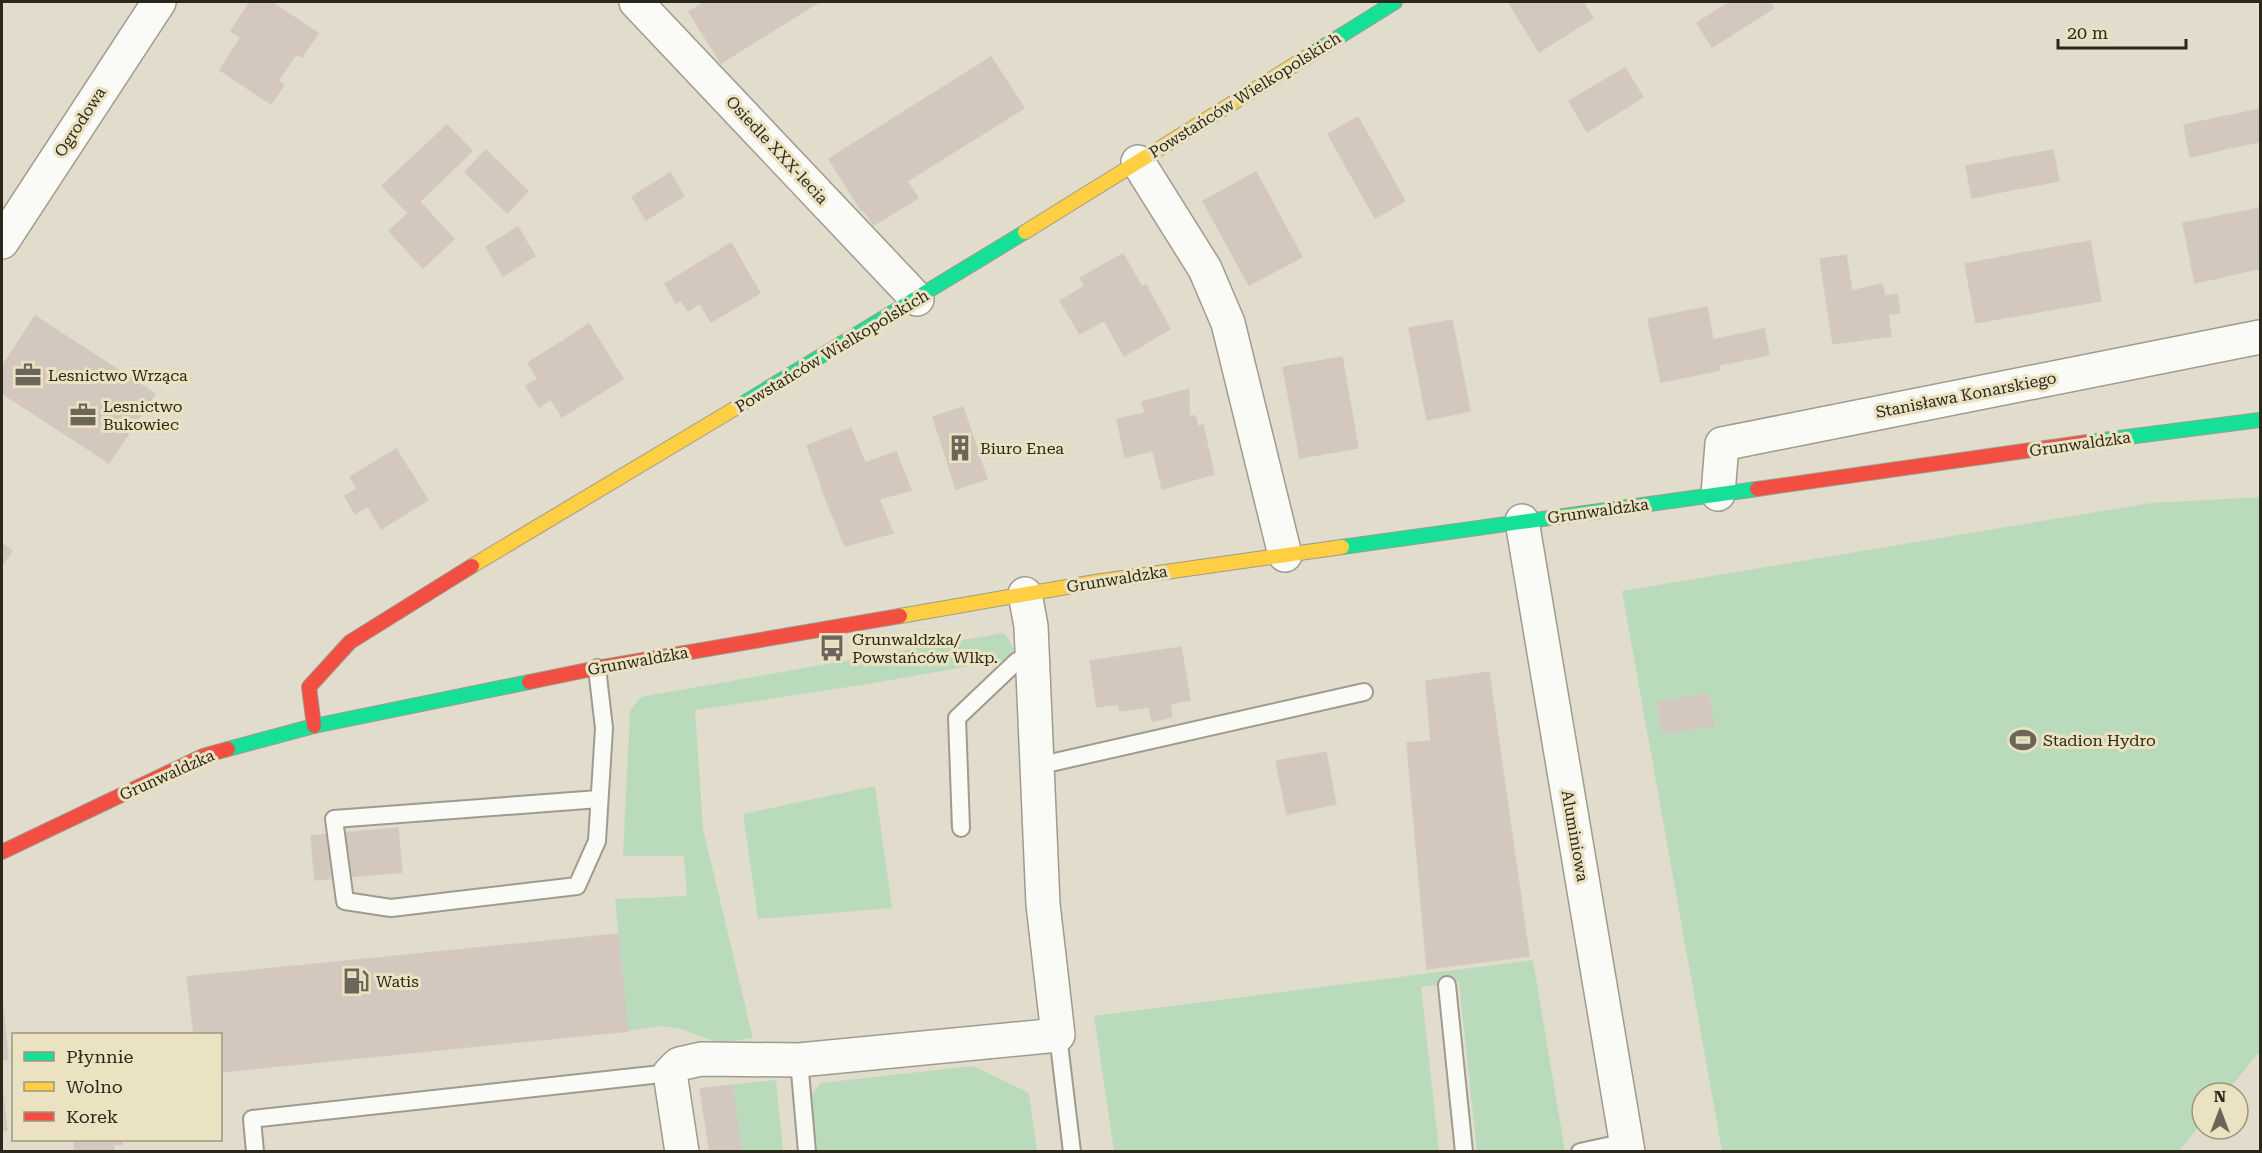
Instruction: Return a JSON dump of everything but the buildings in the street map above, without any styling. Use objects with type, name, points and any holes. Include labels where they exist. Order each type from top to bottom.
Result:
[{"type":"main road","name":"Powstańców Wielkopolskich","points":[[314,726],[309,687],[350,642],[917,299],[1395,2]]},
{"type":"main road","name":"Grunwaldzka","points":[[2,852],[203,756],[314,726],[597,668],[1095,582],[2260,420]]},
{"type":"street","name":"Ogrodowa","points":[[2,242],[159,2]]},
{"type":"street","name":"Osiedle XXX-lecia","points":[[636,2],[917,299]]},
{"type":"street","points":[[1137,162],[1205,269],[1228,323],[1286,555]]},
{"type":"street","name":"Stanisława Konarskiego","points":[[1718,494],[1722,444],[2260,337]]},
{"type":"street","name":"Aluminiowa","points":[[1522,521],[1627,1147]]},
{"type":"street","points":[[682,1152],[670,1073],[679,1064],[701,1059],[799,1060],[1058,1035],[1043,904],[1031,626],[1026,594]]},
{"type":"lane","points":[[960,828],[957,718],[1017,661],[1032,661]]},
{"type":"lane","points":[[597,668],[604,728],[597,841],[577,886],[391,908],[345,901],[334,819],[599,799]]},
{"type":"lane","points":[[1037,766],[1364,692]]},
{"type":"lane","points":[[1447,985],[1464,1152]]},
{"type":"lane","points":[[1058,1035],[1072,1152]]},
{"type":"lane","points":[[799,1060],[807,1152]]},
{"type":"lane","points":[[255,1152],[252,1119],[670,1073]]},
{"type":"lane","points":[[1580,1152],[1627,1147]]},
{"type":"green space","points":[[2260,497],[2260,1051],[2236,1081],[2190,1081],[2190,1138],[2179,1151],[1722,1151],[1622,591],[2151,503]]},
{"type":"green space","points":[[1003,633],[1015,652],[1009,659],[868,684],[695,710],[703,829],[753,1038],[719,1043],[682,1029],[661,1026],[628,1031],[615,899],[687,896],[684,856],[623,856],[630,711],[641,697]]},
{"type":"green space","points":[[875,786],[892,908],[758,919],[743,814]]},
{"type":"green space","points":[[1533,960],[1565,1151],[1477,1151],[1459,982],[1421,987],[1439,1151],[1114,1151],[1094,1016]]},
{"type":"green space","points":[[973,1066],[1029,1093],[1037,1151],[814,1151],[809,1099],[821,1083]]},
{"type":"green space","points":[[776,1080],[783,1151],[742,1151],[732,1085]]},
{"type":"traffic: fast","points":[[1310,55],[1395,2]]},
{"type":"traffic: fast","points":[[734,409],[1025,232]]},
{"type":"traffic: fast","points":[[2088,442],[2260,420]]},
{"type":"traffic: fast","points":[[1342,547],[1757,489]]},
{"type":"traffic: fast","points":[[228,749],[314,726],[529,682]]},
{"type":"traffic: slow","points":[[1025,232],[1310,55]]},
{"type":"traffic: slow","points":[[472,566],[734,409]]},
{"type":"traffic: slow","points":[[900,616],[1095,582],[1342,547]]},
{"type":"traffic: jam","points":[[1757,489],[2088,442]]},
{"type":"traffic: jam","points":[[314,726],[309,687],[350,642],[472,566]]},
{"type":"traffic: jam","points":[[529,682],[597,668],[900,616]]},
{"type":"traffic: jam","points":[[2,852],[203,756],[228,749]]},
{"type":"place","name":"Lesnictwo Wrząca","points":[[28,375]]},
{"type":"place","name":"Lesnictwo Bukowiec","points":[[83,415]]},
{"type":"place","name":"Biuro Enea","points":[[960,448]]},
{"type":"place","name":"Grunwaldzka/ Powstańców Wlkp.","points":[[832,648]]},
{"type":"place","name":"Stadion Hydro","points":[[2023,740]]},
{"type":"place","name":"Watis","points":[[356,981]]}]
